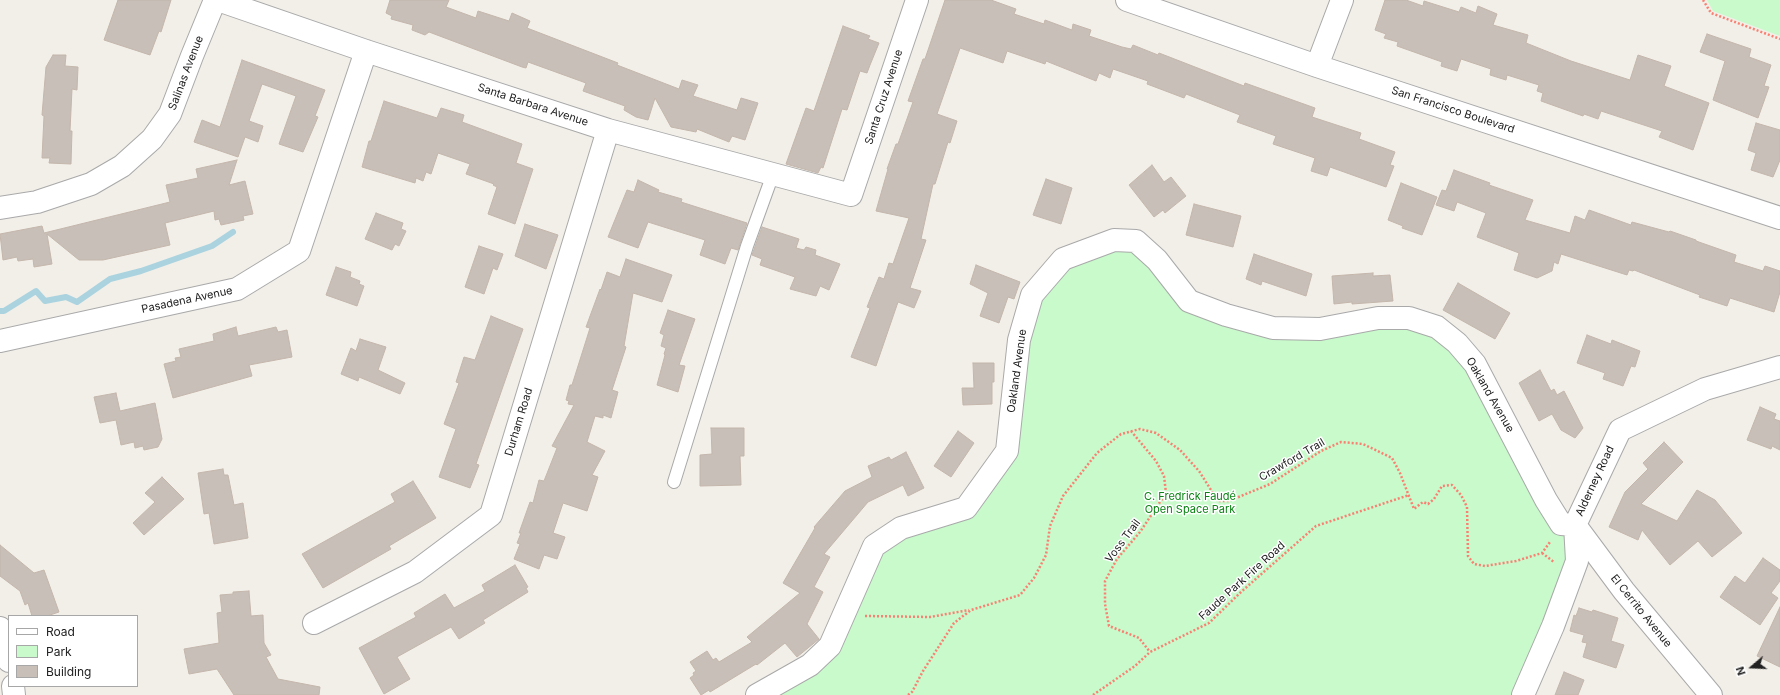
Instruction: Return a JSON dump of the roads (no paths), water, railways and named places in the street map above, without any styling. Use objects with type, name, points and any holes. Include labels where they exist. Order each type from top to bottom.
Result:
[{"type":"street","name":"Salinas Avenue","points":[[0,208],[37,202],[91,184],[122,166],[152,139],[170,114],[215,0]]},
{"type":"street","name":"Santa Barbara Avenue","points":[[218,0],[366,51],[608,130],[851,195]]},
{"type":"street","name":"Santa Cruz Avenue","points":[[851,195],[917,0]]},
{"type":"street","name":"San Francisco Boulevard","points":[[1127,0],[1317,66],[1780,218]]},
{"type":"street","points":[[1317,66],[1342,0]]},
{"type":"street","name":"Pasadena Avenue","points":[[0,341],[237,289],[299,251],[366,51]]},
{"type":"street","name":"Durham Road","points":[[314,622],[415,572],[491,515],[608,130]]},
{"type":"street","name":"Oakland Avenue","points":[[757,695],[810,665],[830,646],[874,546],[900,528],[966,508],[1007,451],[1019,340],[1032,295],[1063,259],[1114,240],[1136,241],[1157,260],[1189,301],[1226,315],[1273,328],[1320,329],[1378,318],[1409,318],[1437,327],[1457,343],[1475,364],[1546,500],[1568,524]]},
{"type":"street","name":"Alderney Road","points":[[1523,695],[1553,626],[1577,561],[1568,524],[1620,430],[1705,389],[1780,367]]},
{"type":"street","name":"El Cerrito Avenue","points":[[1568,524],[1711,695]]},
{"type":"street","points":[[0,628],[5,634],[8,654]]},
{"type":"lane","points":[[674,482],[747,246],[773,174]]},
{"type":"waterway","points":[[0,311],[4,311],[36,291],[45,301],[66,297],[77,302],[110,279],[141,271],[212,246],[233,232]]},
{"type":"park label","name":"C. Fredrick Faudé Open Space Park","points":[[1190,503]]}]
